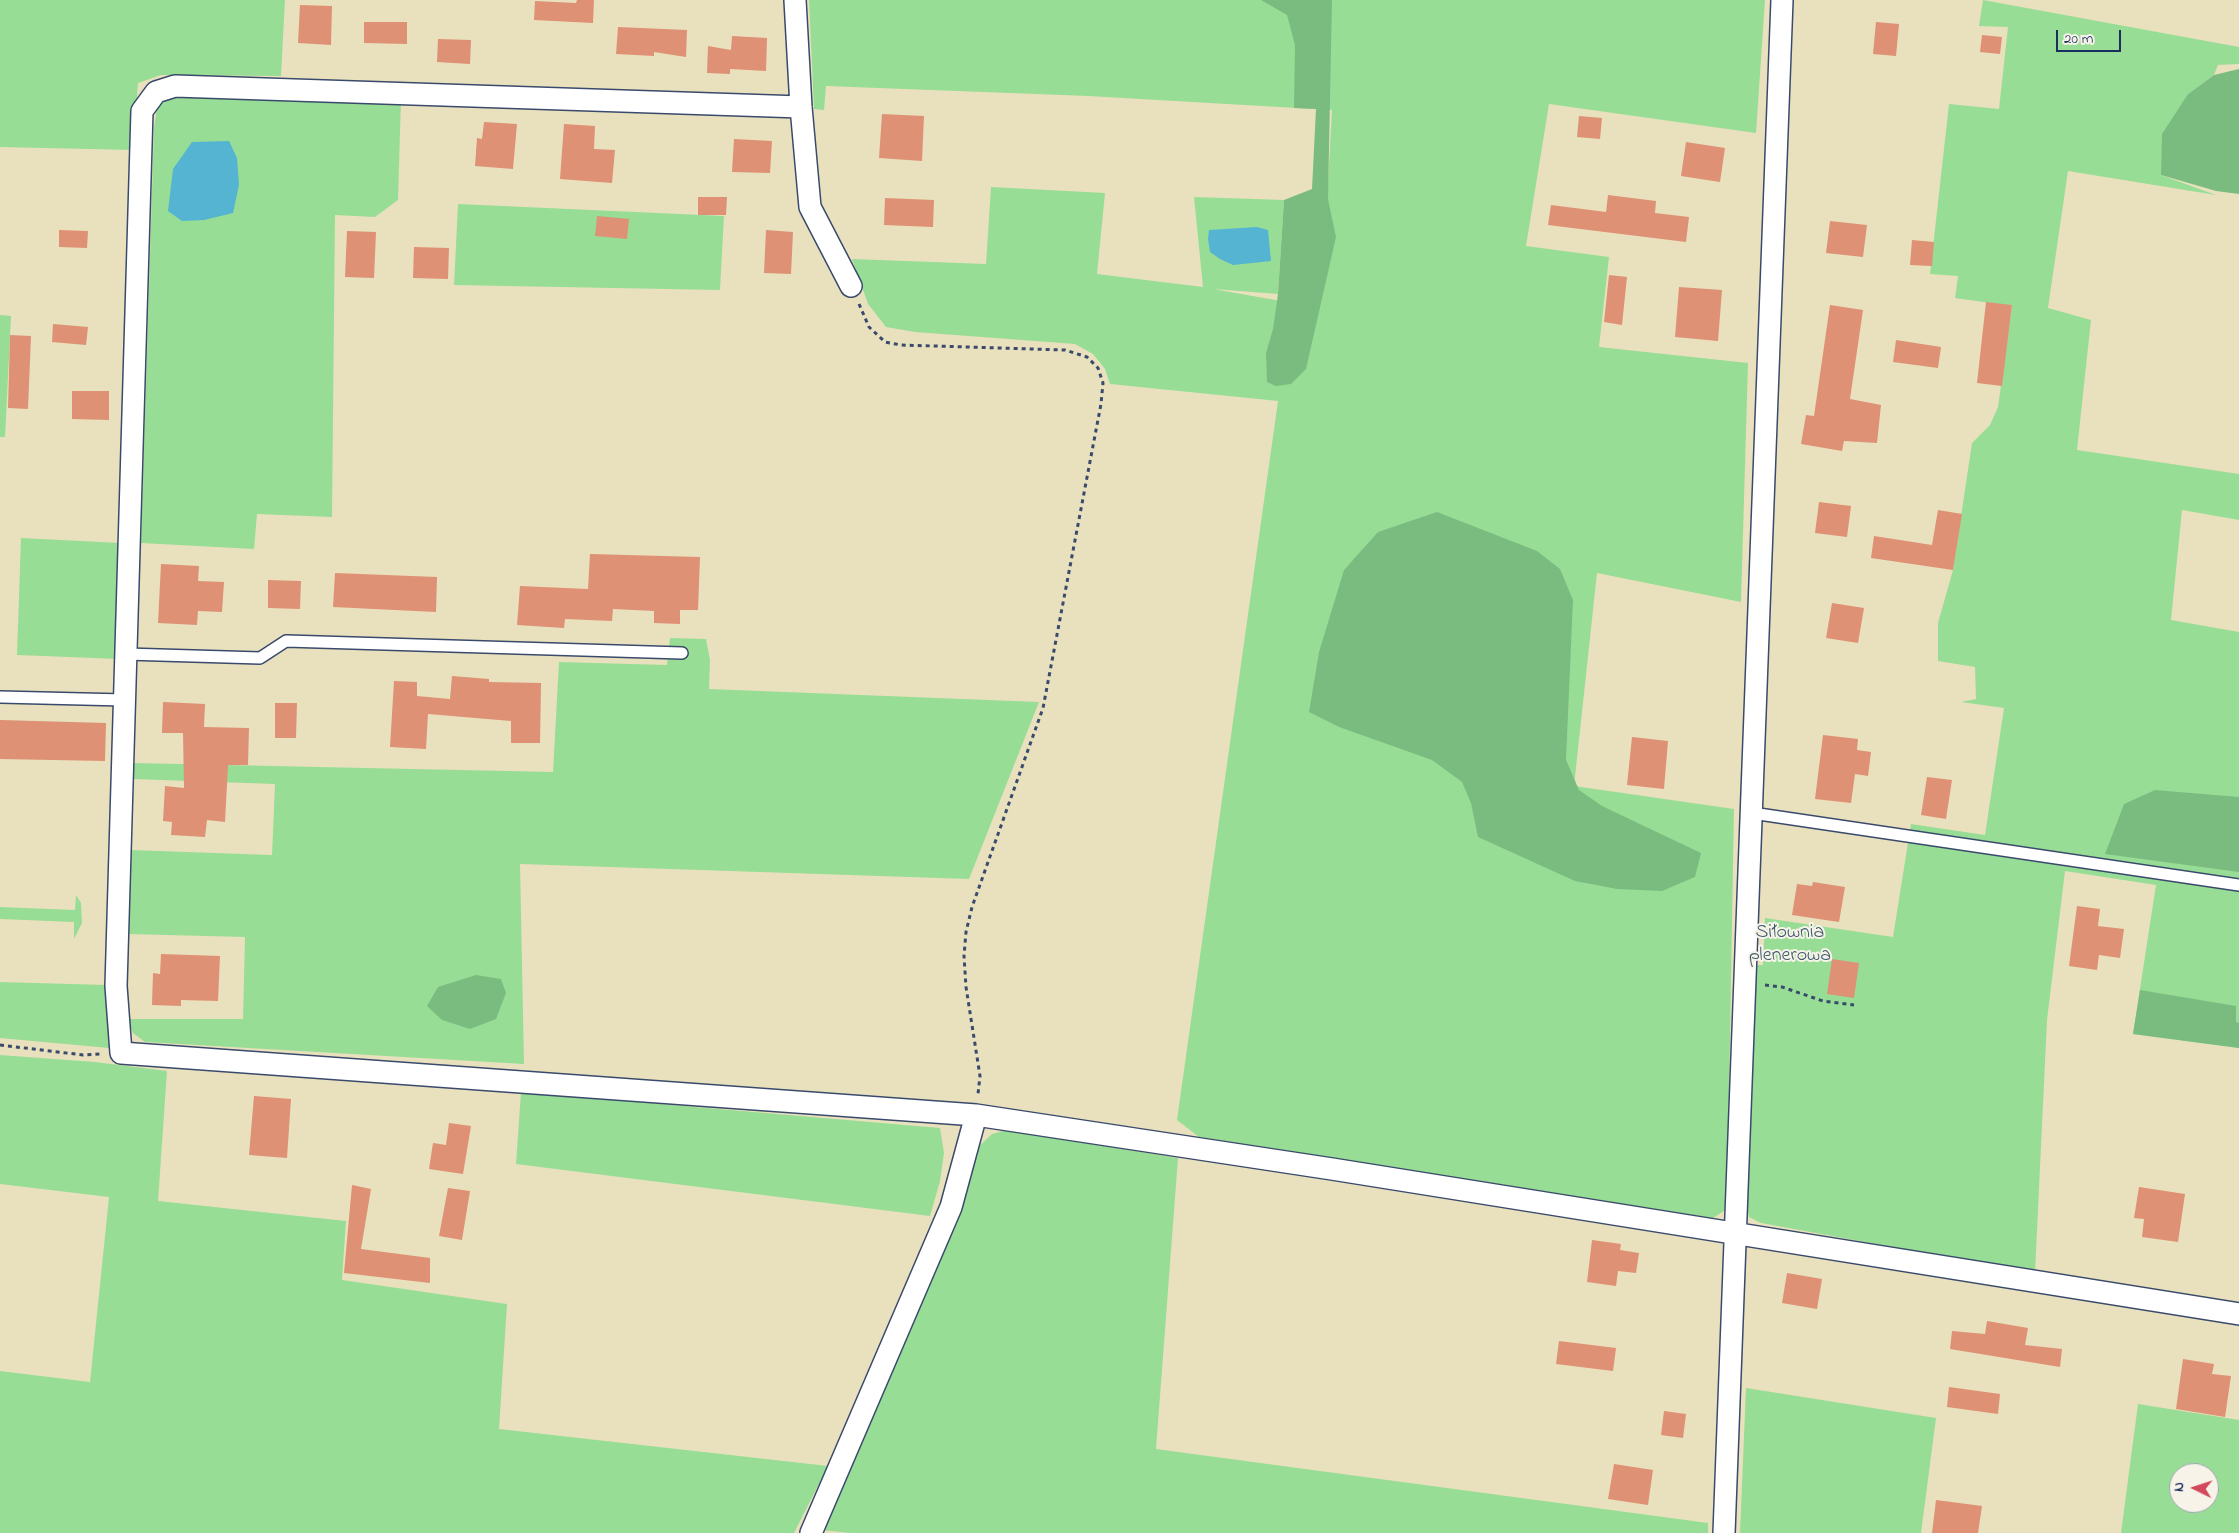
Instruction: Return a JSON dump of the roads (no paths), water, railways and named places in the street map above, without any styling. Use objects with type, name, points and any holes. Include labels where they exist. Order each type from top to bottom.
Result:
[{"type":"street","points":[[795,0],[800,107],[810,207],[851,286]]},
{"type":"street","points":[[1724,1533],[1782,0]]},
{"type":"street","points":[[800,107],[175,86],[156,92],[142,110],[116,986],[121,1053],[976,1115],[1342,1170],[2239,1314]]},
{"type":"street","points":[[811,1533],[951,1207],[976,1115]]},
{"type":"lane","points":[[126,654],[260,658],[286,641],[682,653]]},
{"type":"lane","points":[[0,697],[124,700]]},
{"type":"lane","points":[[1752,813],[2239,885]]},
{"type":"water","points":[[229,141],[237,158],[239,185],[233,213],[204,220],[182,221],[168,211],[173,169],[192,142]]},
{"type":"water","points":[[1257,227],[1268,230],[1271,261],[1233,265],[1210,252],[1209,230]]},
{"type":"park label","name":"Siłownia plenerowa","points":[[1790,946]]}]
